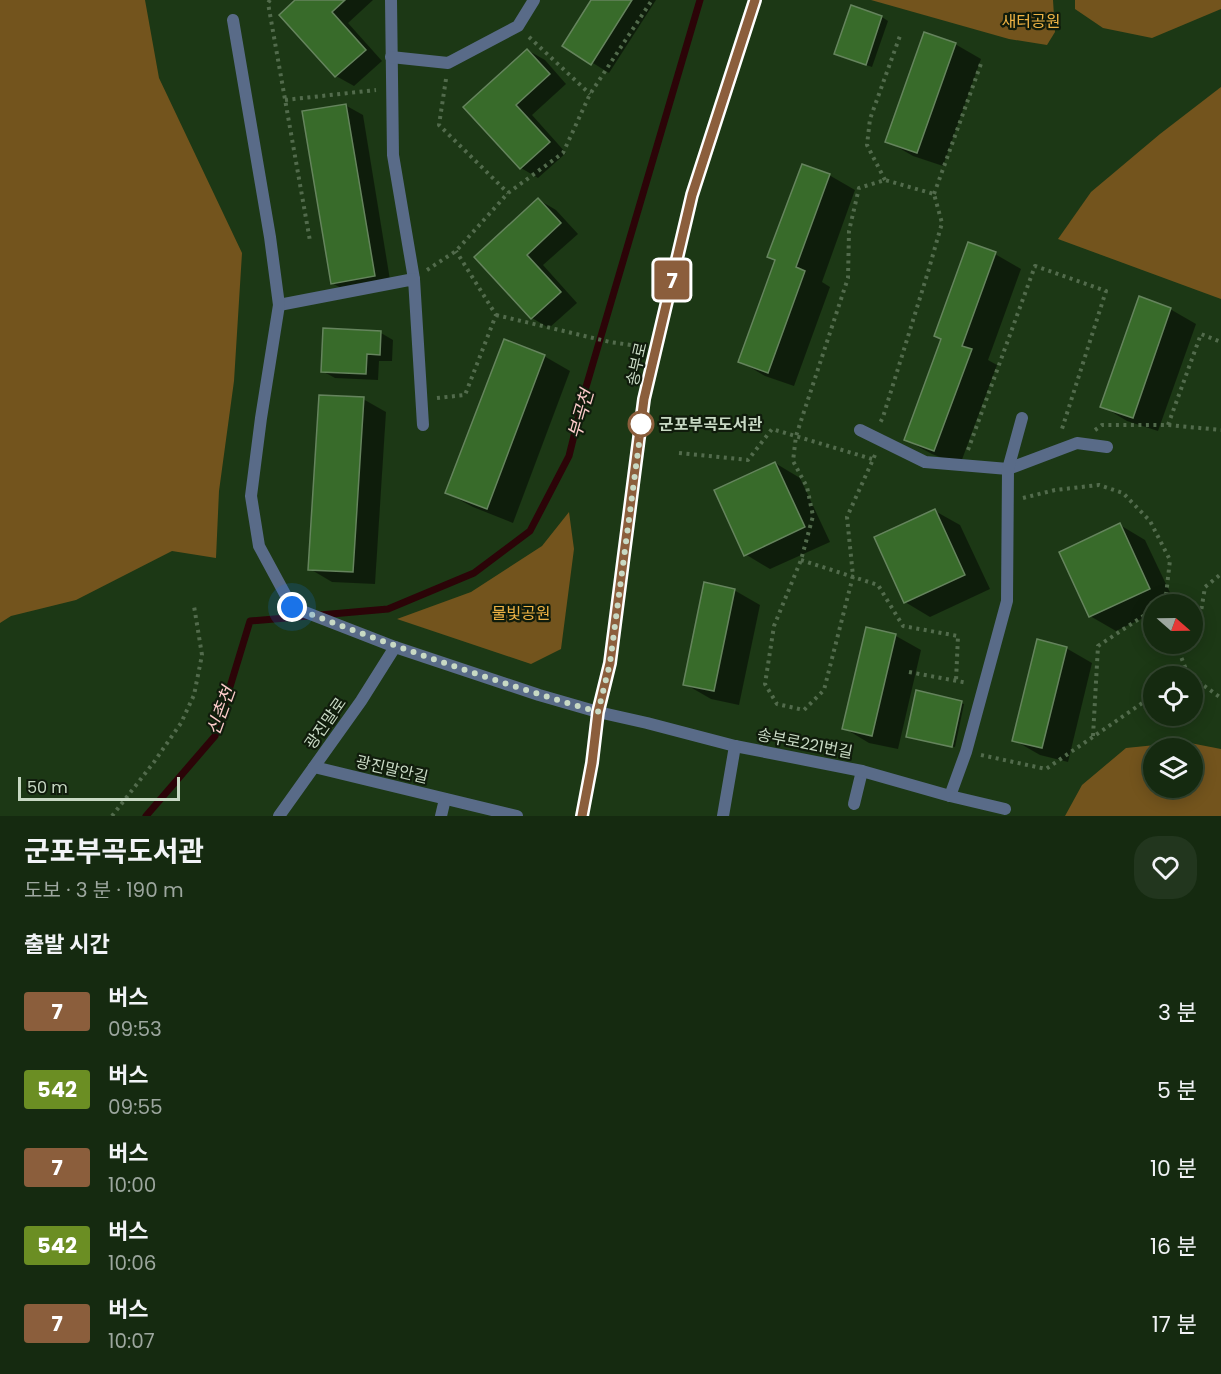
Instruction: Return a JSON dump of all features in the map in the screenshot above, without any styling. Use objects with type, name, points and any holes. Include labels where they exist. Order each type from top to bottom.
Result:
[{"type":"street","points":[[391,0],[393,155],[414,279],[423,425]]},
{"type":"street","points":[[391,57],[448,63],[518,26],[534,0]]},
{"type":"street","name":"송부로","points":[[582,816],[592,763],[598,712],[610,663],[644,399],[692,195],[755,0]]},
{"type":"street","points":[[233,20],[270,237],[279,305],[414,279]]},
{"type":"street","name":"송부로221번길","points":[[279,305],[251,496],[259,546],[292,607],[395,646],[539,695],[598,712],[735,746],[862,771],[1005,809]]},
{"type":"street","points":[[950,795],[966,752],[1007,601],[1008,469],[1022,418]]},
{"type":"street","points":[[860,430],[925,462],[1008,469],[1077,443],[1107,447]]},
{"type":"street","name":"광진말로","points":[[279,816],[361,701],[395,646]]},
{"type":"street","points":[[723,816],[735,746]]},
{"type":"street","name":"광진말안길","points":[[314,767],[445,799],[441,816]]},
{"type":"street","points":[[854,804],[862,771]]},
{"type":"street","points":[[445,799],[517,816]]},
{"type":"path","points":[[270,0],[268,3],[310,242]]},
{"type":"path","points":[[414,279],[456,251],[508,193],[563,153],[590,94],[652,0]]},
{"type":"path","points":[[518,26],[590,94]]},
{"type":"path","points":[[885,180],[867,145],[870,119],[901,33]]},
{"type":"path","points":[[934,194],[982,61]]},
{"type":"path","points":[[448,63],[440,125],[508,193]]},
{"type":"path","points":[[285,100],[392,88]]},
{"type":"path","points":[[456,251],[496,315],[631,345]]},
{"type":"path","points":[[962,465],[1035,266],[1106,291],[1055,451]]},
{"type":"path","points":[[421,399],[465,395],[496,315]]},
{"type":"path","points":[[1168,425],[1201,334],[1221,342]]},
{"type":"path","points":[[1077,443],[1102,424],[1168,425],[1221,430]]},
{"type":"path","points":[[679,453],[748,460],[772,429],[872,459]]},
{"type":"path","points":[[1007,502],[1055,490],[1099,484],[1123,493],[1150,521],[1170,560],[1165,594]]},
{"type":"path","points":[[801,560],[878,585],[903,626],[958,636],[956,681]]},
{"type":"path","points":[[1203,599],[1205,587],[1221,574]]},
{"type":"path","points":[[112,816],[181,723],[194,695],[202,655],[194,606]]},
{"type":"path","points":[[1093,736],[1098,646],[1143,616]]},
{"type":"path","points":[[909,672],[984,686]]},
{"type":"path","points":[[1203,685],[1221,698]]},
{"type":"path","points":[[966,752],[1046,769],[1143,702]]},
{"type":"green space","points":[[0,0],[145,0],[159,78],[242,253],[234,381],[219,491],[216,558],[172,551],[76,600],[11,616],[0,623]]},
{"type":"green space","name":"새터공원","points":[[871,0],[1053,0],[1055,32],[1047,45],[1009,39]]},
{"type":"green space","points":[[1075,0],[1221,0],[1221,9],[1152,38],[1103,28],[1075,9]]},
{"type":"green space","points":[[1221,87],[1221,299],[1058,239],[1091,192]]},
{"type":"green space","name":"물빛공원","points":[[569,512],[574,549],[561,649],[531,664],[397,619],[471,592],[542,546]]},
{"type":"green space","points":[[1143,746],[1143,798],[1203,798],[1203,746],[1221,749],[1221,816],[1065,816],[1082,785],[1126,748]]},
{"type":"building","points":[[295,0],[345,0],[332,12],[366,50],[335,77],[279,15]]},
{"type":"building","points":[[591,0],[632,0],[591,65],[562,46]]},
{"type":"building","points":[[851,5],[882,16],[866,65],[834,54]]},
{"type":"building","points":[[924,32],[956,43],[917,153],[885,142]]},
{"type":"building","points":[[527,49],[550,74],[516,105],[550,142],[520,169],[463,107]]},
{"type":"building","points":[[346,104],[375,276],[331,284],[302,111]]},
{"type":"building","points":[[802,164],[830,174],[796,267],[805,271],[768,373],[738,362],[775,260],[767,257]]},
{"type":"building","points":[[538,198],[561,223],[527,255],[561,292],[531,319],[474,257]]},
{"type":"building","points":[[968,242],[996,252],[962,346],[972,349],[934,451],[904,440],[941,339],[934,336]]},
{"type":"building","points":[[1139,296],[1171,308],[1133,418],[1100,407]]},
{"type":"building","points":[[323,328],[381,331],[380,355],[367,354],[366,374],[321,372]]},
{"type":"building","points":[[504,339],[545,355],[487,509],[445,493]]},
{"type":"building","points":[[319,395],[364,397],[353,572],[308,570]]},
{"type":"building","points":[[775,462],[805,527],[744,556],[714,490]]},
{"type":"building","points":[[935,509],[965,575],[904,603],[874,537]]},
{"type":"building","points":[[1120,523],[1150,589],[1089,617],[1059,552]]},
{"type":"building","points":[[704,582],[735,589],[714,691],[683,685]]},
{"type":"building","points":[[866,627],[896,634],[872,736],[842,729]]},
{"type":"building","points":[[1037,639],[1067,647],[1042,748],[1012,741]]},
{"type":"building","points":[[916,690],[962,701],[952,747],[906,737]]},
{"type":"waterway","name":"부곡천","points":[[320,615],[388,609],[474,573],[530,531],[569,456],[586,387],[700,0]]},
{"type":"waterway","name":"신촌천","points":[[146,816],[215,736],[250,621],[309,616]]},
{"type":"bus line","name":"7","points":[[582,816],[592,763],[598,712],[610,663],[644,399],[692,195],[755,0]]},
{"type":"place","name":"군포부곡도서관","points":[[641,424]]},
{"type":"route","points":[[292,607],[395,646],[539,695],[598,712],[610,663],[642,421],[641,424]]}]
